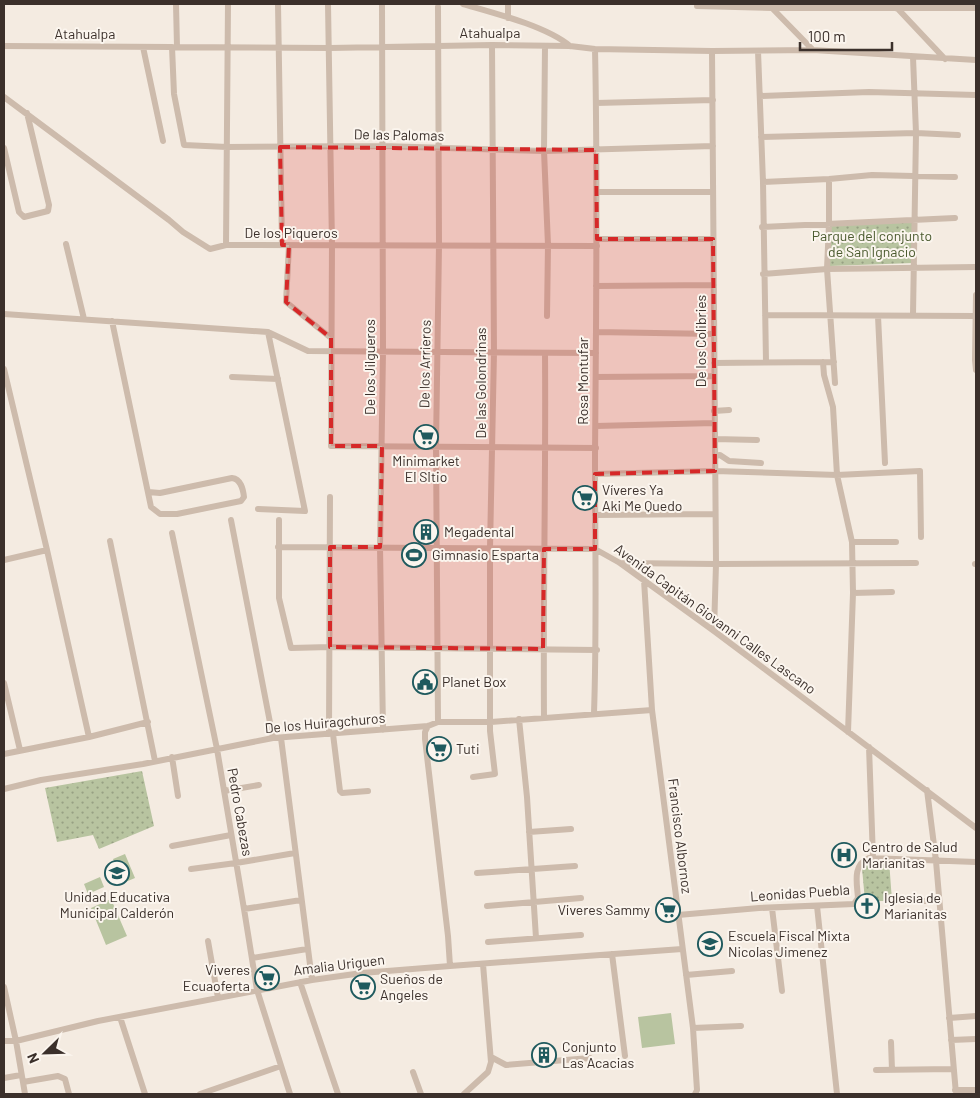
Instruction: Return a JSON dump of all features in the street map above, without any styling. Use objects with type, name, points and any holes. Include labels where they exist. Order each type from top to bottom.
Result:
[{"type":"street","name":"De las Palomas","points":[[176,4],[174,94],[184,145],[227,147],[438,147],[544,152],[713,146]]},
{"type":"street","name":"De los Piqueros","points":[[228,4],[226,245],[548,245],[713,239]]},
{"type":"street","points":[[278,4],[277,47],[286,302],[331,338]]},
{"type":"street","points":[[328,4],[332,245],[331,446],[596,448]]},
{"type":"street","name":"De los Jilgueros","points":[[382,4],[383,352],[380,547],[384,730]]},
{"type":"street","points":[[463,4],[508,18],[560,38],[570,46]]},
{"type":"street","points":[[508,4],[508,18]]},
{"type":"street","points":[[884,4],[898,9],[945,59]]},
{"type":"street","points":[[697,6],[898,9],[976,8]]},
{"type":"street","name":"De los Arrieros","points":[[438,7],[438,352],[436,446],[438,722]]},
{"type":"street","points":[[772,8],[813,50]]},
{"type":"street","name":"Atahualpa","points":[[4,46],[330,48],[492,45],[570,46],[595,49],[712,51],[813,50],[976,60]]},
{"type":"street","name":"De las Golondrinas","points":[[473,777],[495,774],[490,731],[490,548],[494,352],[492,45]]},
{"type":"street","points":[[544,46],[544,152],[548,245],[547,316]]},
{"type":"street","points":[[143,47],[163,140]]},
{"type":"street","name":"Rosa Montufar","points":[[594,713],[597,650],[595,550],[597,192],[595,49]]},
{"type":"street","name":"De los Colibries","points":[[712,51],[716,564],[714,631]]},
{"type":"street","points":[[758,51],[762,137],[762,227],[766,362]]},
{"type":"street","points":[[912,57],[916,133],[913,315]]},
{"type":"street","points":[[760,96],[869,92],[976,95]]},
{"type":"street","points":[[4,97],[195,240],[210,249],[226,245]]},
{"type":"street","points":[[596,103],[713,100]]},
{"type":"street","points":[[4,148],[19,212],[24,217],[48,210],[49,206],[27,113]]},
{"type":"street","points":[[762,137],[916,133],[958,135]]},
{"type":"street","points":[[763,182],[872,175],[955,177]]},
{"type":"street","points":[[829,179],[827,269],[835,383]]},
{"type":"street","points":[[597,192],[713,192]]},
{"type":"street","points":[[762,227],[955,218]]},
{"type":"street","points":[[66,244],[84,320]]},
{"type":"street","points":[[764,274],[827,269],[976,267]]},
{"type":"street","points":[[596,286],[714,285]]},
{"type":"street","points":[[976,295],[976,370]]},
{"type":"street","points":[[4,314],[268,332],[308,351],[596,353]]},
{"type":"street","points":[[765,316],[975,316]]},
{"type":"street","points":[[878,316],[885,462]]},
{"type":"street","points":[[112,321],[148,492],[152,507],[160,514],[177,514],[241,501],[244,495],[236,478],[160,492],[148,492]]},
{"type":"street","points":[[258,509],[305,511],[268,332]]},
{"type":"street","points":[[596,332],[714,334]]},
{"type":"street","points":[[544,718],[545,353]]},
{"type":"street","points":[[823,362],[824,375],[833,407],[837,475],[852,542],[854,564],[848,732]]},
{"type":"street","points":[[714,363],[834,362]]},
{"type":"street","points":[[4,369],[6,391],[47,550],[89,737]]},
{"type":"street","points":[[596,377],[714,376]]},
{"type":"street","points":[[232,377],[278,379]]},
{"type":"street","points":[[714,411],[730,410]]},
{"type":"street","points":[[596,426],[714,423]]},
{"type":"street","points":[[715,439],[757,440]]},
{"type":"street","points":[[715,456],[720,456],[729,461],[761,463]]},
{"type":"street","points":[[595,474],[715,471],[837,475],[920,470],[921,537]]},
{"type":"street","points":[[330,497],[331,734],[340,791],[342,793],[368,791]]},
{"type":"street","points":[[595,515],[715,514]]},
{"type":"street","points":[[231,520],[273,738]]},
{"type":"street","points":[[279,520],[279,598],[291,648],[597,650]]},
{"type":"street","name":"Pedro Cabezas","points":[[172,533],[232,834],[257,990],[290,1094]]},
{"type":"street","points":[[110,541],[155,761]]},
{"type":"street","points":[[852,542],[896,542]]},
{"type":"street","name":"Avenida Capitán Giovanni Calles Lascano","points":[[278,547],[595,550],[620,562],[976,828]]},
{"type":"street","points":[[4,560],[47,550]]},
{"type":"street","points":[[620,562],[716,564],[916,563]]},
{"type":"street","name":"Francisco Albornoz","points":[[644,580],[652,710],[693,1028],[697,1090],[695,1094]]},
{"type":"street","points":[[853,593],[892,592]]},
{"type":"street","points":[[4,683],[20,750]]},
{"type":"street","name":"De los Huiragchuros","points":[[4,789],[273,738],[428,726],[438,722],[491,722],[652,710]]},
{"type":"street","points":[[519,719],[536,938]]},
{"type":"street","points":[[4,754],[89,737],[148,722]]},
{"type":"street","points":[[428,726],[425,732],[426,751],[450,966]]},
{"type":"street","points":[[281,738],[312,980]]},
{"type":"street","points":[[869,747],[873,858],[976,862]]},
{"type":"street","points":[[172,758],[178,796]]},
{"type":"street","points":[[224,791],[259,785]]},
{"type":"street","points":[[926,790],[936,861],[956,1092],[976,1090]]},
{"type":"street","points":[[529,832],[571,828]]},
{"type":"street","points":[[172,846],[232,834]]},
{"type":"street","points":[[191,869],[295,853]]},
{"type":"street","name":"Leonidas Puebla","points":[[678,915],[855,903],[858,898],[856,879],[859,865],[865,860],[873,858]]},
{"type":"street","points":[[476,873],[575,866]]},
{"type":"street","points":[[487,906],[581,898]]},
{"type":"street","points":[[244,909],[301,900]]},
{"type":"street","points":[[892,901],[939,902]]},
{"type":"street","points":[[817,906],[837,1094]]},
{"type":"street","points":[[772,908],[782,991]]},
{"type":"street","points":[[488,942],[581,935]]},
{"type":"street","points":[[208,941],[218,998]]},
{"type":"street","points":[[252,958],[307,948]]},
{"type":"street","name":"Amalia Uriguen","points":[[4,1041],[16,1041],[120,1017],[257,990],[362,973],[682,949]]},
{"type":"street","points":[[612,954],[625,1056]]},
{"type":"street","points":[[464,1094],[490,1068],[491,1057],[483,964]]},
{"type":"street","points":[[686,975],[732,971]]},
{"type":"street","points":[[300,982],[338,1094]]},
{"type":"street","points":[[4,988],[25,1094]]},
{"type":"street","points":[[949,1018],[976,1016]]},
{"type":"street","points":[[120,1017],[145,1094]]},
{"type":"street","points":[[693,1028],[741,1026]]},
{"type":"street","points":[[951,1040],[976,1039]]},
{"type":"street","points":[[891,1042],[892,1070]]},
{"type":"street","points":[[491,1057],[506,1065],[590,1058]]},
{"type":"street","points":[[200,1094],[281,1066]]},
{"type":"street","points":[[876,1070],[953,1069]]},
{"type":"street","points":[[413,1072],[421,1094]]},
{"type":"street","points":[[4,1078],[21,1075]]},
{"type":"street","points":[[23,1082],[58,1076],[65,1079],[69,1094]]},
{"type":"highlighted area","points":[[280,147],[596,150],[597,239],[713,239],[715,471],[595,474],[595,549],[544,549],[543,649],[330,647],[330,547],[380,547],[382,446],[331,446],[331,338],[286,302],[289,245],[282,245]]},
{"type":"green space","name":"Parque del conjunto de San Ignacio","points":[[912,221],[913,263],[830,266],[830,226]]},
{"type":"green space","points":[[142,771],[154,826],[99,849],[93,835],[57,842],[45,788]]},
{"type":"green space","points":[[125,854],[135,878],[123,883],[113,859]]},
{"type":"green space","points":[[870,860],[889,860],[892,901],[865,901],[862,868]]},
{"type":"green space","points":[[100,877],[104,887],[88,894],[84,884]]},
{"type":"green space","points":[[111,899],[127,936],[106,945],[91,908]]},
{"type":"green space","points":[[671,1013],[675,1044],[642,1048],[638,1017]]},
{"type":"place","name":"Minimarket El SItio","points":[[426,437]]},
{"type":"place","name":"Víveres Ya Aki Me Quedo","points":[[585,498]]},
{"type":"place","name":"Megadental","points":[[426,532]]},
{"type":"place","name":"Gimnasio Esparta","points":[[414,555]]},
{"type":"place","name":"Planet Box","points":[[425,682]]},
{"type":"place","name":"Tuti","points":[[439,749]]},
{"type":"place","name":"Centro de Salud Marianitas","points":[[844,855]]},
{"type":"place","name":"Unidad Educativa Municipal Calderón","points":[[117,873]]},
{"type":"place","name":"Iglesia de Marianitas","points":[[867,906]]},
{"type":"place","name":"Viveres Sammy","points":[[668,910]]},
{"type":"place","name":"Escuela Fiscal Mixta Nicolas Jimenez","points":[[710,944]]},
{"type":"place","name":"Viveres Ecuaoferta","points":[[267,978]]},
{"type":"place","name":"Sueños de Angeles","points":[[363,987]]},
{"type":"place","name":"Conjunto Las Acacias","points":[[544,1055]]}]
